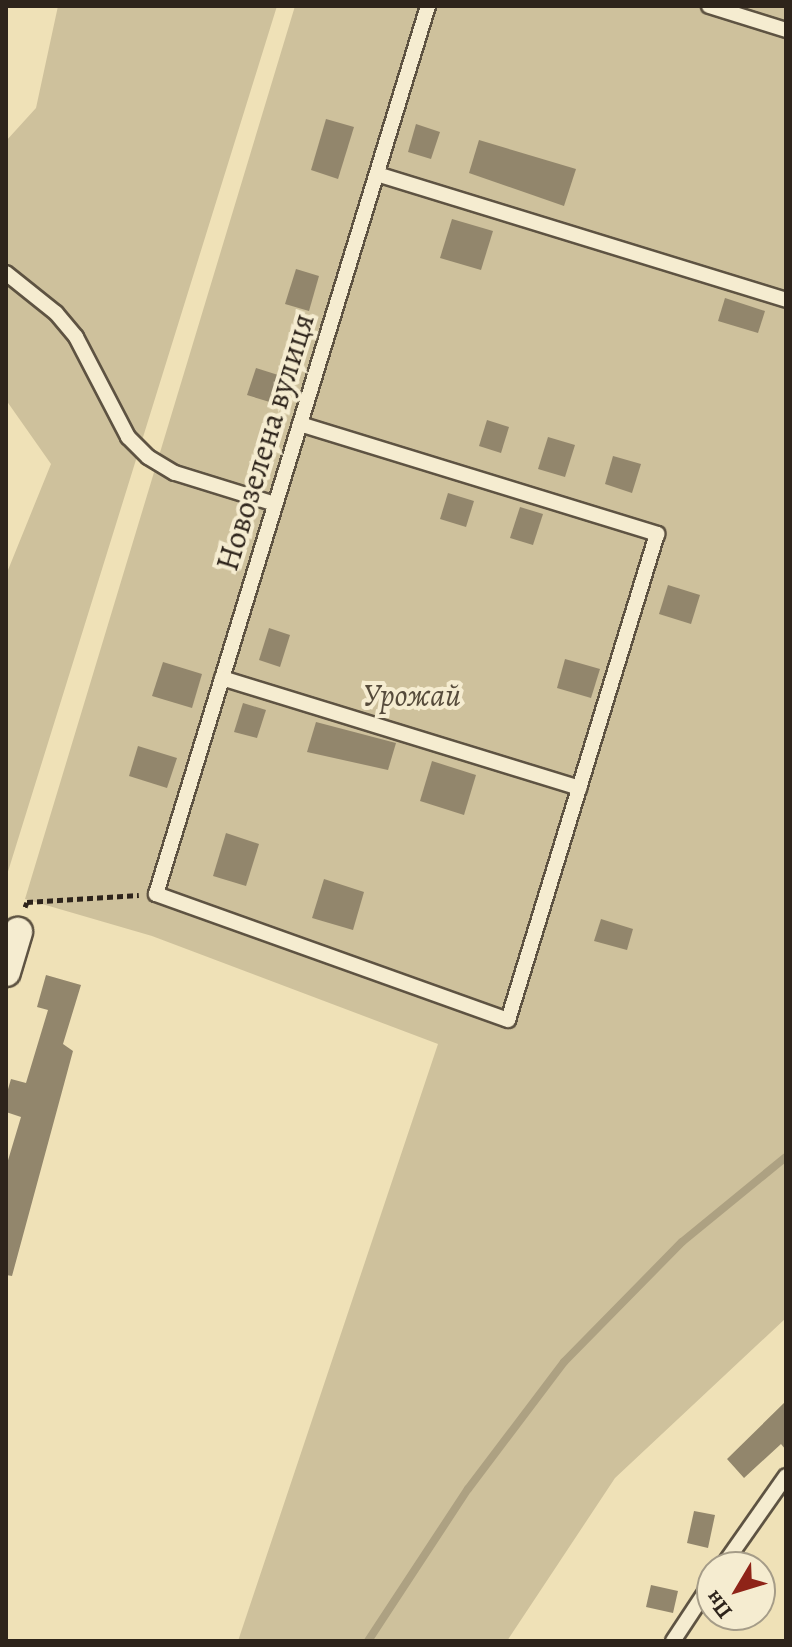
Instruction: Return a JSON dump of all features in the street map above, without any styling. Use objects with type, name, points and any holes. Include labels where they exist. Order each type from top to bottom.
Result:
[{"type":"street","points":[[6,972],[18,932]]},
{"type":"lane","name":"Новозелена вулиця","points":[[156,894],[428,6]]},
{"type":"lane","points":[[709,6],[786,30]]},
{"type":"lane","points":[[377,174],[786,300]]},
{"type":"lane","points":[[6,273],[56,313],[76,337],[128,437],[148,457],[175,473],[275,504]]},
{"type":"lane","points":[[156,894],[508,1020],[657,534],[300,424]]},
{"type":"lane","points":[[222,678],[579,788]]},
{"type":"lane","points":[[734,1551],[782,1484]]},
{"type":"lane","points":[[673,1641],[696,1606]]},
{"type":"path","points":[[27,902],[156,894]]},
{"type":"green space","points":[[58,6],[277,6],[6,878],[6,575],[51,464],[6,400],[6,141],[36,108]]},
{"type":"green space","name":"Урожай","points":[[295,6],[786,6],[786,1318],[615,1478],[507,1641],[238,1641],[438,1044],[152,936],[25,899]]},
{"type":"building","points":[[326,119],[354,127],[338,179],[311,170]]},
{"type":"building","points":[[416,124],[440,132],[431,159],[408,152]]},
{"type":"building","points":[[479,140],[576,169],[564,206],[469,173]]},
{"type":"building","points":[[452,219],[493,231],[481,270],[440,258]]},
{"type":"building","points":[[296,269],[319,276],[309,311],[285,304]]},
{"type":"building","points":[[725,298],[765,311],[758,333],[718,321]]},
{"type":"building","points":[[256,368],[294,380],[286,407],[247,395]]},
{"type":"building","points":[[487,420],[509,427],[501,453],[479,446]]},
{"type":"building","points":[[548,437],[575,445],[565,477],[538,469]]},
{"type":"building","points":[[613,456],[641,464],[632,493],[605,484]]},
{"type":"building","points":[[448,493],[474,501],[466,527],[440,519]]},
{"type":"building","points":[[520,507],[543,514],[533,545],[510,538]]},
{"type":"building","points":[[668,585],[700,595],[691,624],[659,614]]},
{"type":"building","points":[[269,628],[290,635],[280,667],[259,660]]},
{"type":"building","points":[[565,659],[600,669],[591,698],[557,688]]},
{"type":"building","points":[[163,662],[202,674],[192,708],[152,696]]},
{"type":"building","points":[[243,703],[266,710],[257,738],[234,732]]},
{"type":"building","points":[[316,722],[396,743],[388,770],[307,752]]},
{"type":"building","points":[[138,746],[177,758],[167,788],[129,776]]},
{"type":"building","points":[[432,761],[476,775],[464,815],[420,801]]},
{"type":"building","points":[[226,833],[259,844],[246,886],[213,876]]},
{"type":"building","points":[[324,879],[364,892],[353,930],[312,918]]},
{"type":"building","points":[[601,919],[633,929],[627,950],[594,941]]},
{"type":"building","points":[[46,975],[81,985],[63,1044],[73,1051],[12,1276],[6,1275],[6,1167],[21,1117],[6,1112],[6,1096],[11,1079],[26,1083],[48,1010],[37,1007]]},
{"type":"building","points":[[786,1401],[786,1450],[781,1444],[744,1478],[727,1459]]},
{"type":"building","points":[[694,1511],[715,1515],[708,1548],[687,1543]]},
{"type":"building","points":[[651,1585],[678,1591],[673,1613],[646,1607]]},
{"type":"waterway","points":[[368,1641],[468,1489],[564,1362],[682,1242],[786,1157]]}]
